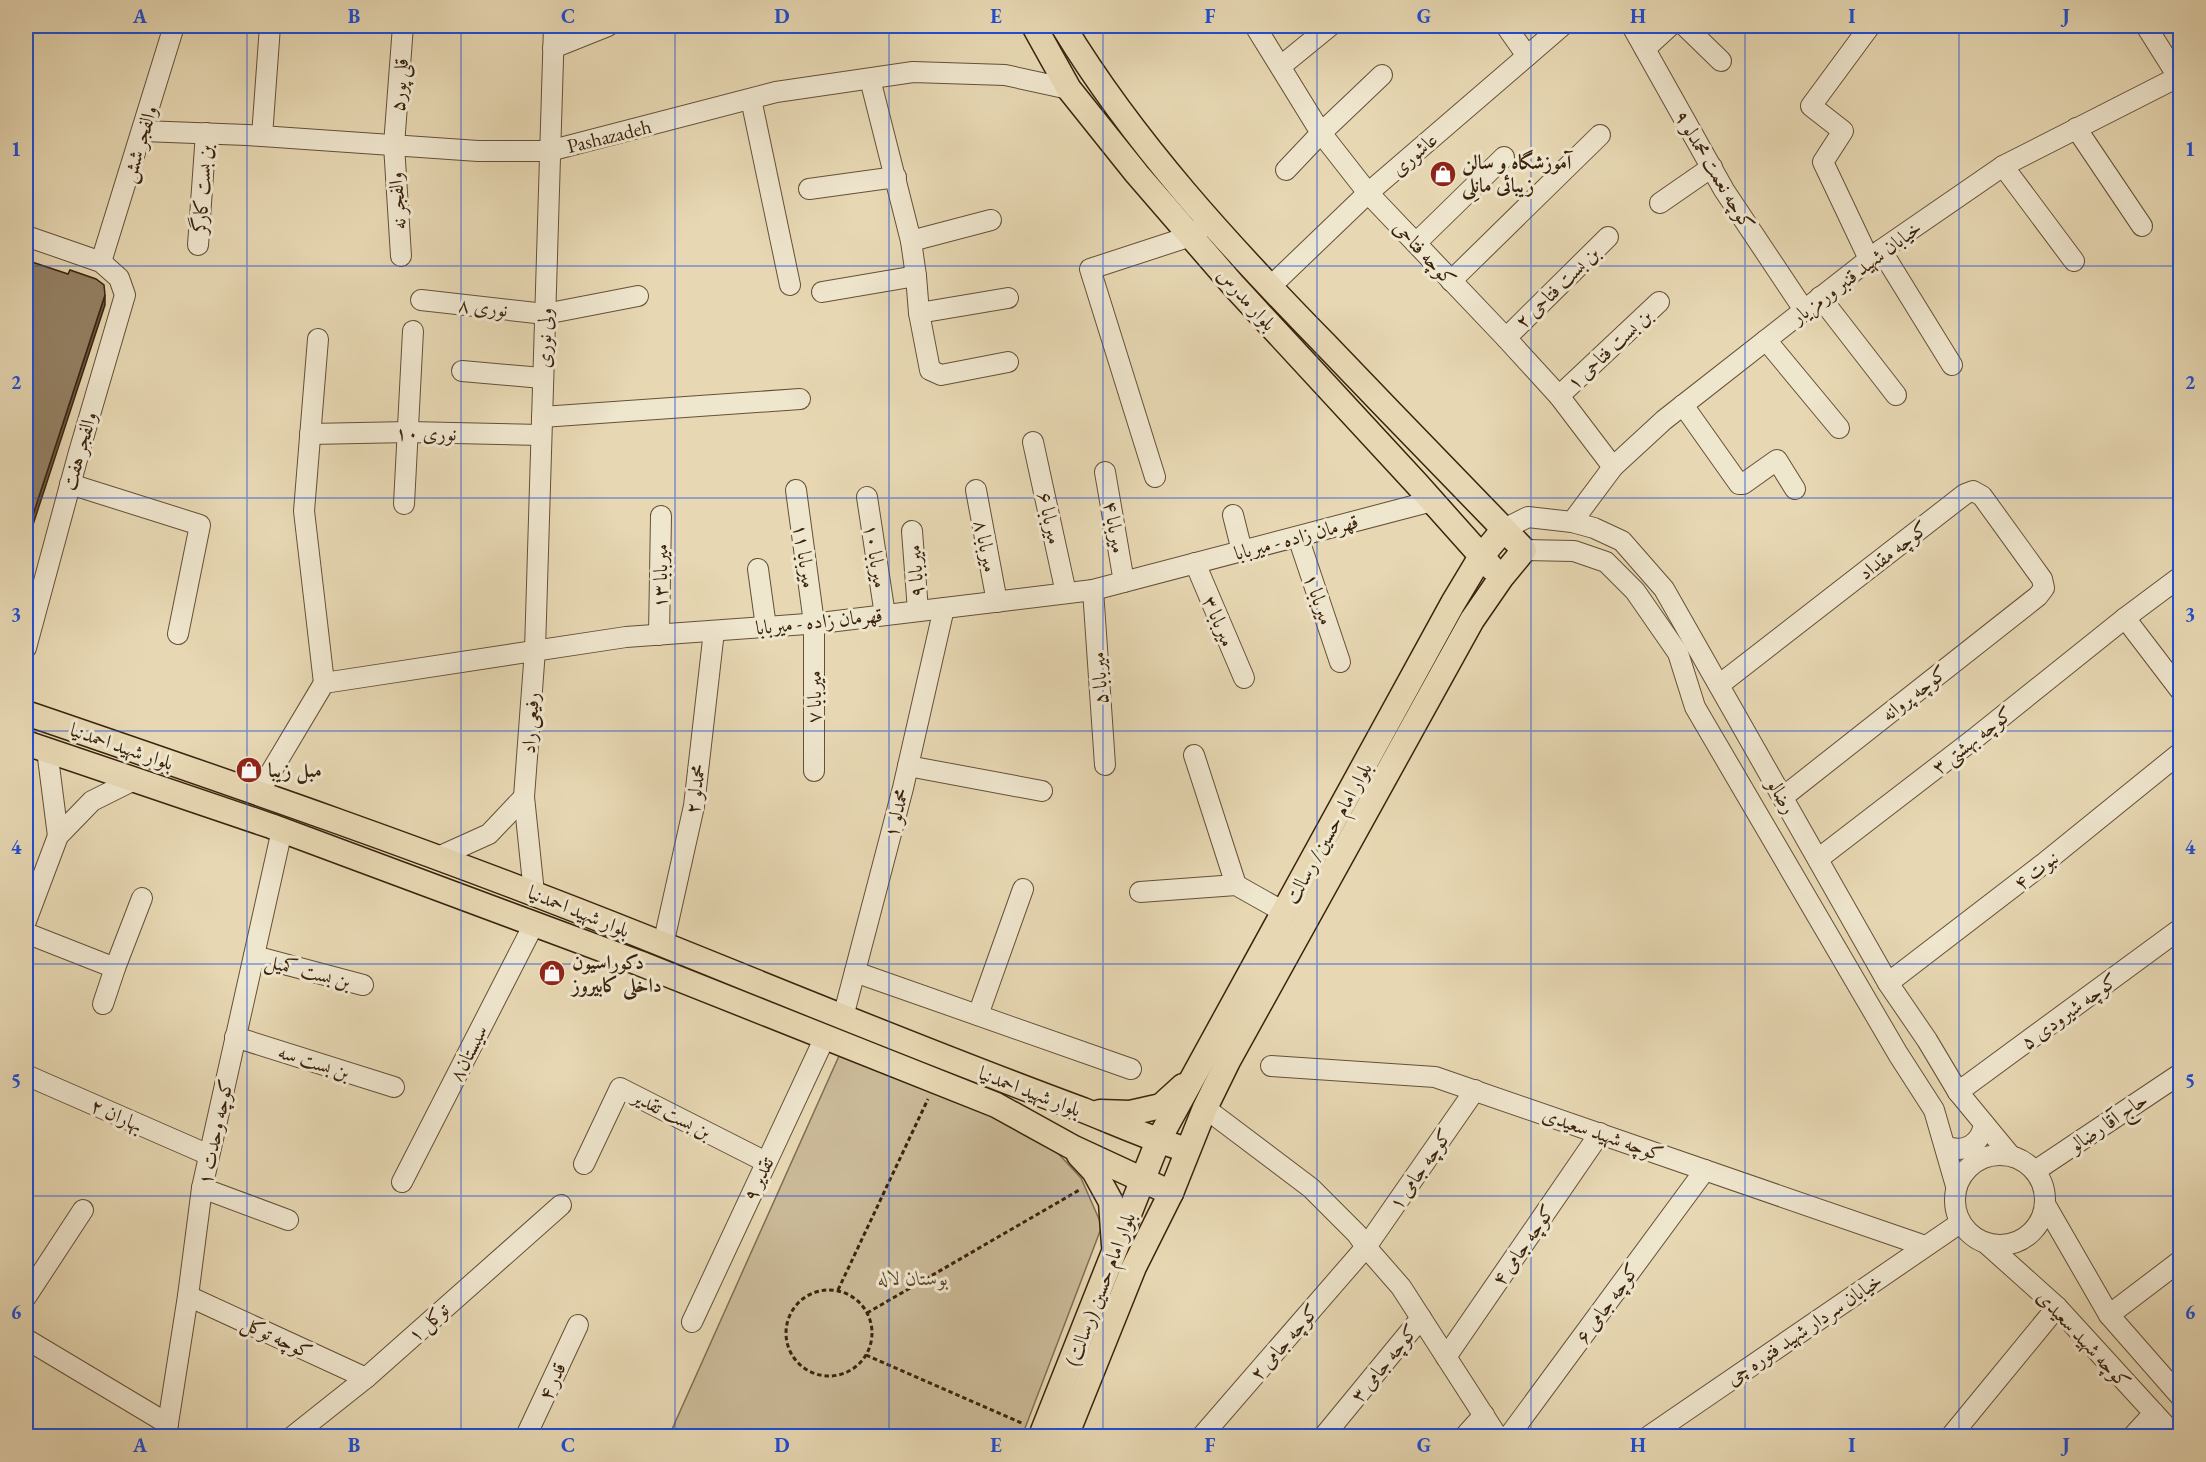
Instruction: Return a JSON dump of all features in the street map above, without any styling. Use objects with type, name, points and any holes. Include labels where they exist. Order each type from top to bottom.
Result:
[{"type":"main road","name":"بلوار مدرس","points":[[1034,26],[1069,89],[1191,236],[1432,501],[1480,558],[1502,578]]},
{"type":"main road","name":"بلوار مدرس","points":[[1063,26],[1089,69],[1145,143],[1210,220],[1269,287],[1524,550]]},
{"type":"main road","name":"بلوار امام حسین/ رسالت","points":[[1158,1141],[1453,603],[1480,558],[1504,529]]},
{"type":"main road","name":"بلوار امام حسین/ رسالت","points":[[1187,1150],[1234,1050],[1472,620],[1524,550]]},
{"type":"main road","name":"بلوار شهید احمدنیا","points":[[26,713],[259,792],[534,893],[1001,1081],[1187,1150]]},
{"type":"main road","name":"بلوار شهید احمدنیا","points":[[36,746],[282,830],[639,963],[996,1105],[1074,1148],[1171,1193]]},
{"type":"main road","points":[[1086,1112],[1130,1113],[1161,1106],[1191,1078]]},
{"type":"main road","name":"بلوار امام حسین (رسالت)","points":[[1060,1434],[1114,1250],[1158,1141]]},
{"type":"main road","points":[[1074,1148],[1094,1171],[1111,1202],[1114,1250]]},
{"type":"main road","name":"بلوار امام حسین (رسالت)","points":[[1060,1434],[1134,1267],[1171,1193],[1187,1150]]},
{"type":"street","name":"والفجر شش","points":[[101,262],[174,26]]},
{"type":"street","points":[[262,136],[270,26]]},
{"type":"street","name":"قلی پور۵","points":[[394,145],[403,26]]},
{"type":"street","name":"ولی نوری","points":[[535,650],[554,26]]},
{"type":"street","points":[[553,48],[608,26]]},
{"type":"street","name":"کوچه فتاحی","points":[[1255,26],[1321,133],[1368,193],[1559,396],[1613,467]]},
{"type":"street","points":[[1281,66],[1330,26]]},
{"type":"street","points":[[1506,26],[1527,56]]},
{"type":"street","name":"عاشوری","points":[[1269,287],[1368,193],[1562,26]]},
{"type":"street","name":"کوچه نعمت محمدلو ۹","points":[[1632,26],[1730,199],[1804,310]]},
{"type":"street","points":[[1645,49],[1670,26]]},
{"type":"street","points":[[1685,26],[1721,60]]},
{"type":"street","points":[[1870,26],[1811,106],[1843,131],[1823,162],[1875,254],[1952,365]]},
{"type":"street","points":[[2146,26],[2180,77]]},
{"type":"street","name":"Pashazadeh","points":[[143,131],[262,136],[478,151],[549,151],[776,92],[913,72],[1005,75],[1069,89]]},
{"type":"street","points":[[1286,170],[1382,75]]},
{"type":"street","name":"خیابان شهید قنبر ورمزیار","points":[[1572,522],[1613,467],[1683,405],[1875,254],[2003,166],[2180,77]]},
{"type":"street","points":[[870,79],[911,241],[919,314],[930,370],[941,375],[1008,362]]},
{"type":"street","points":[[750,99],[790,285]]},
{"type":"street","points":[[2076,128],[2142,226]]},
{"type":"street","name":"بن بست کارگر","points":[[198,244],[206,133]]},
{"type":"street","points":[[1451,281],[1600,135]]},
{"type":"street","name":"والفجر نه","points":[[394,145],[401,256]]},
{"type":"street","points":[[1416,243],[1504,157]]},
{"type":"street","points":[[2003,166],[2074,261]]},
{"type":"street","points":[[1660,203],[1712,167]]},
{"type":"street","points":[[809,189],[896,177]]},
{"type":"street","points":[[911,241],[991,220]]},
{"type":"street","points":[[1155,477],[1090,269],[1191,236],[1210,220]]},
{"type":"street","points":[[26,236],[101,262]]},
{"type":"street","name":"بن بست فتاحی ۲","points":[[1506,338],[1608,237]]},
{"type":"street","name":"والفجر هفت","points":[[26,648],[124,295],[119,278],[101,262]]},
{"type":"street","points":[[822,292],[916,276]]},
{"type":"street","name":"نوری ۸","points":[[422,300],[544,314],[638,296]]},
{"type":"street","points":[[1820,297],[1896,395]]},
{"type":"street","points":[[919,314],[1008,298]]},
{"type":"street","name":"بن بست فتاحی ۱","points":[[1559,396],[1659,302]]},
{"type":"street","points":[[404,504],[413,331]]},
{"type":"street","points":[[259,792],[324,683],[304,511],[318,339]]},
{"type":"street","points":[[1766,340],[1839,428]]},
{"type":"street","points":[[462,371],[542,378]]},
{"type":"street","name":"نوری ۱۰","points":[[310,434],[541,426],[800,399]]},
{"type":"street","points":[[1683,405],[1739,484],[1743,484],[1777,460],[1795,489]]},
{"type":"street","name":"میربابا ۶","points":[[1033,442],[1066,593]]},
{"type":"street","name":"میربابا ۴","points":[[1105,472],[1124,582]]},
{"type":"street","points":[[70,484],[200,525],[178,634]]},
{"type":"street","name":"میربابا ۸","points":[[976,489],[997,602]]},
{"type":"street","name":"میربابا ۱۱","points":[[796,490],[814,623]]},
{"type":"street","name":"کوچه مقداد","points":[[1719,685],[1965,494],[1973,491],[1982,495],[2042,579],[2044,588]]},
{"type":"street","name":"میربابا ۱۰","points":[[867,497],[885,615]]},
{"type":"street","name":"قهرمان زاده - میربابا","points":[[324,683],[535,650],[658,635],[814,623],[1093,590],[1432,501]]},
{"type":"street","points":[[1233,515],[1242,551]]},
{"type":"street","name":"میربابا ۱۳","points":[[658,635],[661,516]]},
{"type":"street","name":"رضالو","points":[[1504,529],[1528,517],[1572,522],[1594,528],[1622,541],[1664,589],[1888,983],[1927,1040],[1958,1092],[2010,1155]]},
{"type":"street","name":"میربابا ۹","points":[[912,531],[918,611]]},
{"type":"street","name":"میربابا ۱","points":[[1298,537],[1340,662]]},
{"type":"street","name":"رضالو","points":[[1524,550],[1574,551],[1606,562],[1635,591],[1678,654],[1695,707],[1898,1054],[1934,1110],[1956,1185]]},
{"type":"street","name":"میربابا ۳","points":[[1195,563],[1244,678]]},
{"type":"street","points":[[758,569],[766,627]]},
{"type":"street","name":"کوچه بهشتی ۳","points":[[1818,859],[1974,739],[2125,618],[2181,577]]},
{"type":"street","name":"کوچه پروانه","points":[[1783,797],[2038,596],[2044,588]]},
{"type":"street","name":"میربابا ۵","points":[[1093,590],[1105,765]]},
{"type":"street","name":"محمدلو ۱","points":[[843,1017],[908,766],[944,608]]},
{"type":"street","points":[[2125,618],[2181,690]]},
{"type":"street","name":"میربابا ۷","points":[[814,623],[814,771]]},
{"type":"street","name":"محمدلو ۲","points":[[663,945],[694,806],[714,631]]},
{"type":"street","name":"رفیعی راد","points":[[534,893],[525,797],[535,650]]},
{"type":"street","points":[[36,746],[58,836]]},
{"type":"street","name":"نبوت ۴","points":[[1888,983],[2043,864],[2181,753]]},
{"type":"street","points":[[1194,755],[1236,885]]},
{"type":"street","points":[[908,766],[1042,791]]},
{"type":"street","points":[[26,921],[58,836],[92,801],[134,780]]},
{"type":"street","points":[[438,857],[489,834],[525,797]]},
{"type":"street","name":"کوچه وحدت ۱","points":[[167,1430],[202,1188],[282,830]]},
{"type":"street","points":[[1140,892],[1236,885],[1284,912]]},
{"type":"street","points":[[978,1015],[1023,889]]},
{"type":"street","points":[[103,1004],[142,898]]},
{"type":"street","name":"سیستان۸","points":[[402,1182],[534,924]]},
{"type":"street","name":"کوچه شیرودی ۵","points":[[1958,1092],[2181,929]]},
{"type":"street","points":[[26,933],[115,968]]},
{"type":"street","name":"بن بست کمیل","points":[[254,956],[363,985]]},
{"type":"street","points":[[855,972],[1131,1069]]},
{"type":"street","name":"بن بست سه","points":[[235,1037],[394,1087]]},
{"type":"street","name":"۹ تقدیر","points":[[692,1322],[825,1037]]},
{"type":"street","name":"کوچه شهید سعیدی","points":[[1271,1066],[1435,1077],[1925,1246]]},
{"type":"street","name":"حاج آقا رضالو","points":[[2035,1171],[2181,1074]]},
{"type":"street","name":"بهاران ۲","points":[[26,1075],[209,1155]]},
{"type":"street","name":"بن بست تقدیر","points":[[584,1164],[620,1088],[766,1162]]},
{"type":"street","name":"کوچه جامی ۱","points":[[1366,1247],[1474,1090]]},
{"type":"street","points":[[1205,1108],[1311,1188],[1357,1234],[1401,1287],[1497,1437]]},
{"type":"street","points":[[1945,1146],[1959,1150],[1972,1146],[1981,1136],[1984,1124]]},
{"type":"street","name":"کوچه جامی ۴","points":[[1446,1356],[1600,1133]]},
{"type":"street","points":[[2010,1155],[2035,1171],[2043,1186],[2045,1204],[2040,1223],[2026,1238],[2008,1245],[1988,1245],[1972,1237],[1960,1223],[1954,1204],[1956,1185],[1968,1167],[1988,1156],[2010,1155]]},
{"type":"street","name":"کوچه جامی ۶","points":[[1509,1437],[1705,1170]]},
{"type":"street","points":[[202,1188],[288,1220]]},
{"type":"street","name":"کوچه شهید سعیدی","points":[[2045,1204],[2109,1315],[2181,1396]]},
{"type":"street","name":"توکل ۱","points":[[293,1437],[366,1378],[561,1205]]},
{"type":"street","points":[[26,1297],[83,1210]]},
{"type":"street","name":"خیابان سردار شهید فتوره چی","points":[[1649,1437],[1960,1223]]},
{"type":"street","name":"کوچه شهید سعیدی","points":[[1988,1245],[2057,1307],[2175,1437]]},
{"type":"street","name":"کوچه جامی ۲","points":[[1202,1437],[1366,1247]]},
{"type":"street","points":[[2109,1315],[2181,1261]]},
{"type":"street","name":"کوچه توکل","points":[[188,1296],[366,1378]]},
{"type":"street","points":[[1951,1437],[2057,1307]]},
{"type":"street","name":"کوچه جامی ۳","points":[[1324,1437],[1421,1318]]},
{"type":"street","name":"قدر ۴","points":[[526,1437],[578,1324]]},
{"type":"street","points":[[28,1345],[167,1430]]},
{"type":"street","points":[[2133,1437],[2154,1413]]},
{"type":"street","points":[[1465,1437],[1484,1415]]},
{"type":"path","points":[[838,1290],[936,1081]]},
{"type":"path","points":[[867,1313],[1098,1178]]},
{"type":"path","points":[[838,1290],[852,1296],[867,1313],[872,1332],[870,1346],[866,1355],[854,1369],[841,1375],[827,1377],[812,1374],[791,1355],[786,1341],[785,1327],[794,1307],[810,1293],[838,1290]]},
{"type":"path","points":[[866,1355],[1060,1434]]},
{"type":"green space","name":"بوستان لاله","points":[[839,1056],[1028,1130],[1053,1148],[1081,1178],[1102,1226],[1022,1436],[669,1436]]},
{"type":"building","points":[[26,260],[68,274],[70,270],[96,279],[104,285],[105,295],[26,536]]},
{"type":"place","name":"آموزشگاه و سالن زیبائی مانِلی","points":[[1443,174]]},
{"type":"place","name":"مبل زیبا","points":[[249,770]]},
{"type":"place","name":"دکوراسیون داخلی کابیروز","points":[[552,973]]}]
